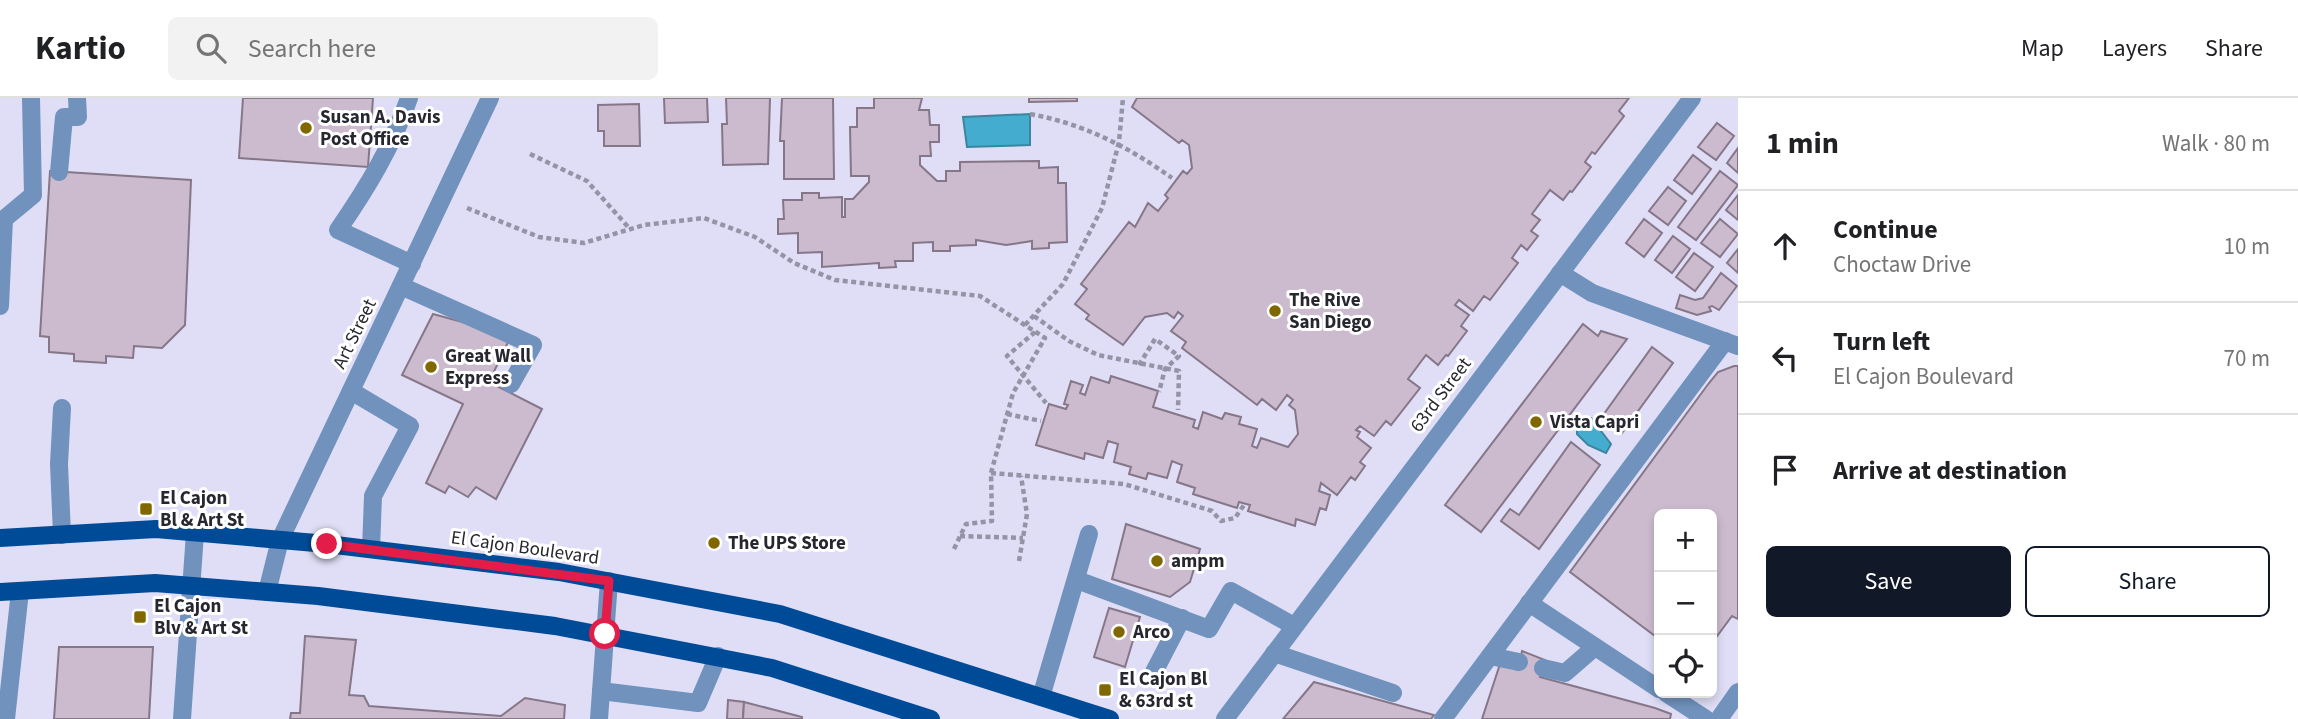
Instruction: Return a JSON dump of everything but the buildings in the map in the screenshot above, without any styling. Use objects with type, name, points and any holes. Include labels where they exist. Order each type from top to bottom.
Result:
[{"type":"main road","name":"El Cajon Boulevard","points":[[0,538],[156,530],[371,549],[609,581],[780,614],[1110,719]]},
{"type":"main road","points":[[0,593],[155,583],[267,592],[605,634],[772,668],[932,719]]},
{"type":"street","points":[[0,306],[4,219],[33,195],[31,98]]},
{"type":"street","points":[[59,172],[64,117],[78,117],[77,98]]},
{"type":"street","points":[[409,98],[396,136],[369,186],[338,230],[412,264]]},
{"type":"street","name":"Art Street","points":[[267,592],[280,540],[490,98]]},
{"type":"street","name":"63rd Street","points":[[1226,719],[1692,98]]},
{"type":"street","points":[[1443,719],[1529,603],[1731,343],[1592,293],[1560,273]]},
{"type":"street","points":[[401,286],[533,345],[511,384]]},
{"type":"street","points":[[351,391],[410,426],[373,496],[371,549]]},
{"type":"street","points":[[62,408],[59,464],[62,535]]},
{"type":"street","points":[[182,719],[195,533]]},
{"type":"street","points":[[1041,697],[1089,534]]},
{"type":"street","points":[[1077,580],[1209,629],[1231,591],[1294,626]]},
{"type":"street","points":[[599,719],[609,581]]},
{"type":"street","points":[[6,719],[19,591]]},
{"type":"street","points":[[1529,603],[1654,686]]},
{"type":"street","points":[[1154,673],[1182,618]]},
{"type":"street","points":[[1543,668],[1565,673],[1595,646]]},
{"type":"street","points":[[1274,653],[1393,693]]},
{"type":"street","points":[[601,691],[698,703],[718,656]]},
{"type":"street","points":[[1490,656],[1520,662]]},
{"type":"street","points":[[1719,719],[1738,692]]},
{"type":"street","points":[[1674,698],[1706,719]]},
{"type":"path","points":[[1025,325],[1063,284],[1102,208],[1119,142],[1123,98]]},
{"type":"path","points":[[1030,114],[1065,121],[1119,142],[1171,178]]},
{"type":"path","points":[[530,154],[587,181],[630,229]]},
{"type":"path","points":[[467,208],[539,237],[584,243],[630,229],[704,218],[755,237],[794,263],[835,280],[980,296],[1045,338],[1013,393],[991,473],[992,521],[966,524],[953,551]]},
{"type":"path","points":[[1034,316],[1069,341],[1098,355],[1179,371],[1178,410]]},
{"type":"path","points":[[1035,332],[1007,356],[1046,403]]},
{"type":"path","points":[[1139,365],[1155,339],[1179,356],[1166,369],[1159,392]]},
{"type":"path","points":[[1007,414],[1041,421]]},
{"type":"path","points":[[991,473],[1124,484],[1212,511],[1221,521],[1235,518],[1244,505]]},
{"type":"path","points":[[1020,561],[1027,514],[1021,475]]},
{"type":"path","points":[[960,536],[1023,538]]},
{"type":"water","points":[[1030,114],[1030,145],[967,147],[963,117]]},
{"type":"water","points":[[1584,418],[1591,418],[1611,444],[1606,453],[1588,445],[1577,434],[1577,424]]},
{"type":"place","name":"Susan A. Davis Post Office","points":[[306,128]]},
{"type":"place","name":"The Rive San Diego","points":[[1275,311]]},
{"type":"place","name":"Great Wall Express","points":[[431,367]]},
{"type":"place","name":"Vista Capri","points":[[1536,422]]},
{"type":"place","name":"El Cajon Bl & Art St","points":[[146,509]]},
{"type":"place","name":"The UPS Store","points":[[714,543]]},
{"type":"place","name":"ampm","points":[[1157,561]]},
{"type":"place","name":"El Cajon Blv & Art St","points":[[140,617]]},
{"type":"place","name":"Arco","points":[[1119,632]]},
{"type":"place","name":"El Cajon Bl & 63rd st","points":[[1105,690]]},
{"type":"route","points":[[327,544],[559,572],[609,581],[605,634]]}]
